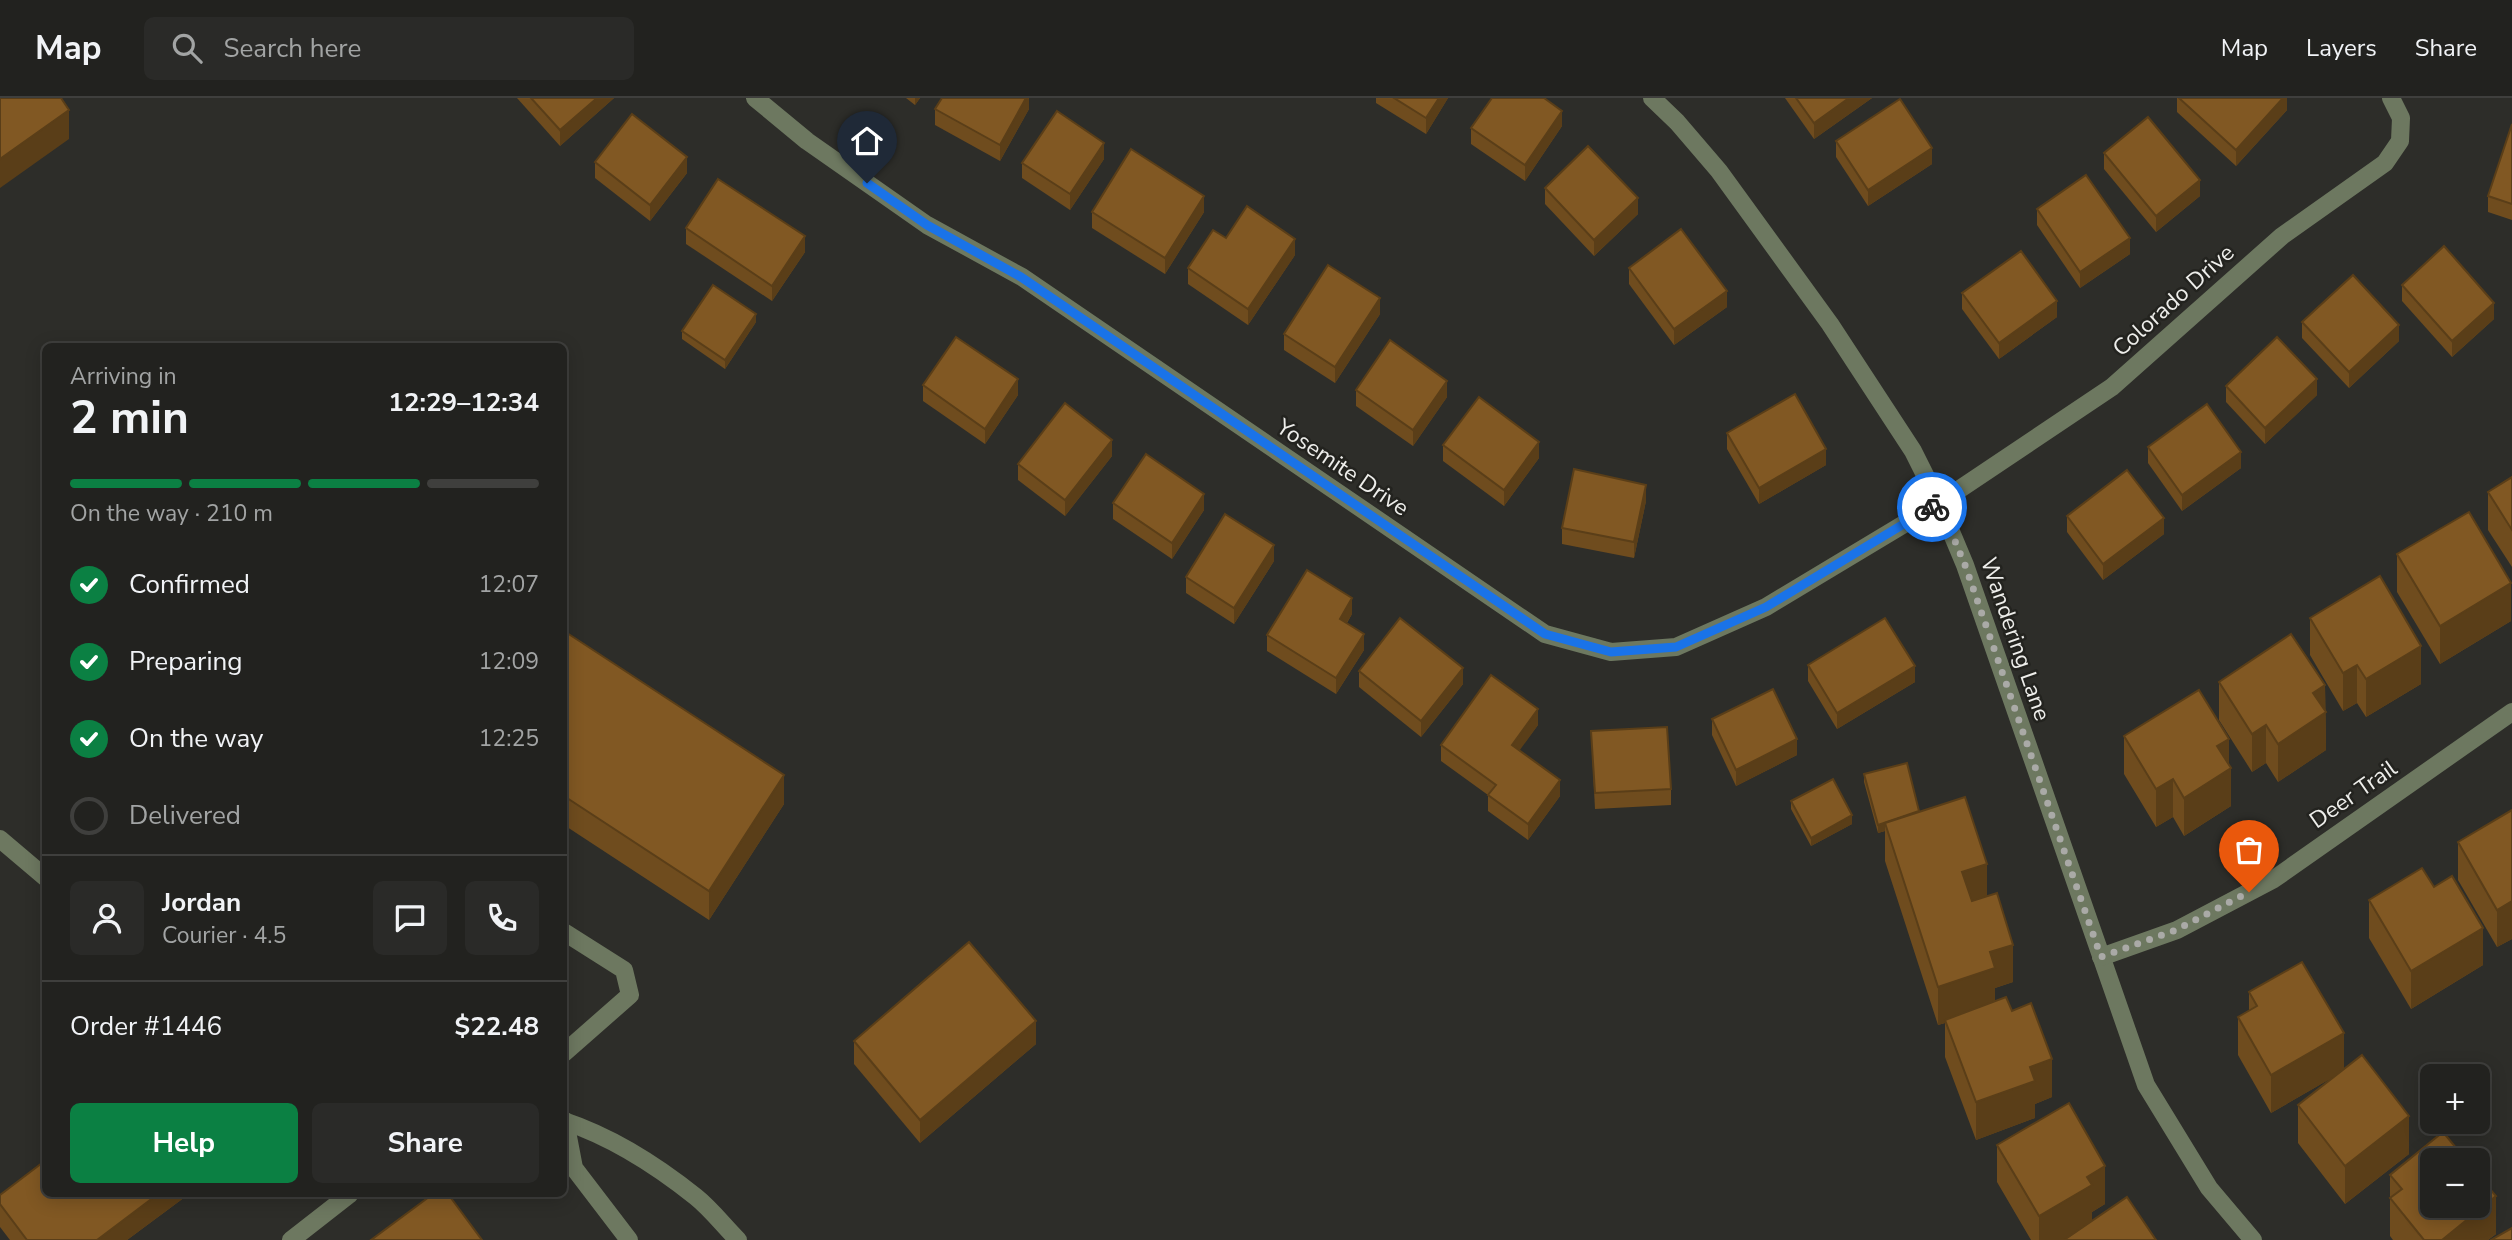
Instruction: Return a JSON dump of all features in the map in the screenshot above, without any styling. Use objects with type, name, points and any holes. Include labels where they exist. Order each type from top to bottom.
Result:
[{"type":"street","name":"Yosemite Drive","points":[[755,98],[807,141],[927,225],[1021,277],[1545,634],[1611,652],[1676,647],[1766,607],[1939,503]]},
{"type":"street","name":"Wandering Lane","points":[[1653,98],[1719,171],[1830,324],[1913,451],[1965,565],[2146,1085],[2209,1188],[2253,1240]]},
{"type":"street","name":"Colorado Drive","points":[[1939,503],[2112,387],[2282,236],[2385,163],[2400,141],[2401,118],[2394,103]]},
{"type":"street","name":"Deer Trail","points":[[2101,957],[2176,930],[2274,879],[2512,712]]},
{"type":"street","points":[[0,839],[42,875]]},
{"type":"street","points":[[567,934],[624,970],[630,995],[567,1049]]},
{"type":"street","points":[[567,1122],[644,1159],[698,1199],[738,1240]]},
{"type":"street","points":[[567,1149],[569,1167],[629,1240]]},
{"type":"street","points":[[291,1240],[346,1197]]},
{"type":"building","points":[[0,98],[61,98],[69,110],[0,159]]},
{"type":"building","points":[[531,98],[597,98],[560,130]]},
{"type":"building","points":[[942,98],[1026,98],[1000,145],[935,109]]},
{"type":"building","points":[[1394,98],[1439,98],[1426,118]]},
{"type":"building","points":[[1492,98],[1544,98],[1562,111],[1525,165],[1471,128]]},
{"type":"building","points":[[1796,98],[1849,98],[1814,123]]},
{"type":"building","points":[[2179,98],[2283,98],[2236,150]]},
{"type":"building","points":[[1900,99],[1932,148],[1868,190],[1836,141]]},
{"type":"building","points":[[1057,111],[1104,143],[1070,194],[1022,163]]},
{"type":"building","points":[[632,114],[687,157],[650,205],[595,162]]},
{"type":"building","points":[[2148,117],[2200,180],[2156,216],[2104,153]]},
{"type":"building","points":[[2512,124],[2512,204],[2488,196]]},
{"type":"building","points":[[1588,146],[1638,198],[1594,240],[1545,188]]},
{"type":"building","points":[[1131,149],[1204,196],[1165,258],[1092,212]]},
{"type":"building","points":[[2086,175],[2130,238],[2080,272],[2037,209]]},
{"type":"building","points":[[718,179],[805,236],[772,286],[686,228]]},
{"type":"building","points":[[1247,206],[1295,239],[1248,309],[1188,268],[1213,230],[1226,238]]},
{"type":"building","points":[[1681,229],[1727,291],[1674,329],[1629,268]]},
{"type":"building","points":[[2444,246],[2494,303],[2452,341],[2402,285]]},
{"type":"building","points":[[2021,251],[2057,301],[1999,343],[1962,293]]},
{"type":"building","points":[[1328,265],[1380,298],[1335,367],[1284,334]]},
{"type":"building","points":[[2353,275],[2399,325],[2349,372],[2302,322]]},
{"type":"building","points":[[713,285],[756,314],[725,360],[682,331]]},
{"type":"building","points":[[956,337],[1018,379],[985,429],[923,385]]},
{"type":"building","points":[[2277,337],[2317,379],[2265,428],[2226,386]]},
{"type":"building","points":[[1390,340],[1447,381],[1413,430],[1356,390]]},
{"type":"building","points":[[1795,394],[1826,449],[1759,488],[1727,433]]},
{"type":"building","points":[[1479,397],[1539,442],[1504,490],[1443,445]]},
{"type":"building","points":[[1065,403],[1112,440],[1065,500],[1018,464]]},
{"type":"building","points":[[2207,404],[2241,452],[2182,495],[2148,447]]},
{"type":"building","points":[[1146,454],[1204,494],[1172,543],[1113,503]]},
{"type":"building","points":[[1574,469],[1646,485],[1634,542],[1562,528]]},
{"type":"building","points":[[2127,470],[2164,518],[2103,564],[2067,516]]},
{"type":"building","points":[[2512,477],[2512,530],[2488,492]]},
{"type":"building","points":[[2469,512],[2511,583],[2440,626],[2397,554]]},
{"type":"building","points":[[1225,514],[1274,545],[1234,608],[1186,577]]},
{"type":"building","points":[[1307,570],[1352,598],[1340,619],[1364,634],[1336,678],[1267,635]]},
{"type":"building","points":[[2380,576],[2421,646],[2366,679],[2357,665],[2343,673],[2310,618]]},
{"type":"building","points":[[1400,618],[1463,668],[1421,721],[1359,671]]},
{"type":"building","points":[[1885,618],[1915,666],[1837,713],[1808,665]]},
{"type":"building","points":[[567,633],[784,775],[709,891],[567,798]]},
{"type":"building","points":[[2291,634],[2325,685],[2313,693],[2326,712],[2278,744],[2266,725],[2252,734],[2219,682]]},
{"type":"building","points":[[1491,675],[1538,709],[1512,745],[1560,780],[1528,824],[1488,795],[1496,785],[1441,745]]},
{"type":"building","points":[[1773,689],[1797,739],[1736,770],[1712,719]]},
{"type":"building","points":[[2199,690],[2229,739],[2217,746],[2231,768],[2184,798],[2173,779],[2156,789],[2124,736]]},
{"type":"building","points":[[1667,727],[1671,789],[1595,793],[1591,731]]},
{"type":"building","points":[[1907,763],[1919,811],[1878,825],[1864,774]]},
{"type":"building","points":[[1833,779],[1852,815],[1811,838],[1791,801]]},
{"type":"building","points":[[1965,797],[1987,864],[1962,872],[1972,901],[1997,893],[2013,945],[1990,952],[1995,968],[1938,987],[1885,823]]},
{"type":"building","points":[[2512,810],[2512,901],[2497,910],[2458,842]]},
{"type":"building","points":[[2422,868],[2434,887],[2452,876],[2483,928],[2411,971],[2369,900]]},
{"type":"building","points":[[969,942],[1036,1021],[920,1120],[854,1041]]},
{"type":"building","points":[[2302,962],[2344,1033],[2271,1075],[2238,1017],[2257,1006],[2249,992]]},
{"type":"building","points":[[2006,997],[2012,1011],[2031,1003],[2052,1059],[2030,1067],[2035,1081],[1976,1102],[1945,1020]]},
{"type":"building","points":[[2362,1055],[2409,1116],[2345,1166],[2298,1105]]},
{"type":"building","points":[[2069,1103],[2105,1166],[2087,1177],[2092,1185],[2039,1216],[1997,1145]]},
{"type":"building","points":[[2441,1134],[2445,1134],[2456,1148],[2423,1148]]},
{"type":"building","points":[[2420,1151],[2420,1218],[2469,1218],[2442,1240],[2424,1240],[2390,1198],[2402,1189],[2390,1175]]},
{"type":"building","points":[[42,1163],[42,1197],[154,1197],[97,1240],[27,1240],[0,1204],[0,1195]]},
{"type":"building","points":[[2490,1189],[2496,1196],[2490,1201]]},
{"type":"building","points":[[429,1197],[450,1197],[482,1240],[371,1240]]},
{"type":"building","points":[[2127,1197],[2156,1240],[2064,1240]]},
{"type":"building","points":[[2512,1228],[2512,1240],[2491,1240]]},
{"type":"way so far","points":[[1932,507],[1939,503],[1965,565],[2101,957],[2176,930],[2249,892]]},
{"type":"route","points":[[867,183],[927,225],[1021,277],[1545,634],[1611,652],[1676,647],[1766,607],[1932,507]]}]
